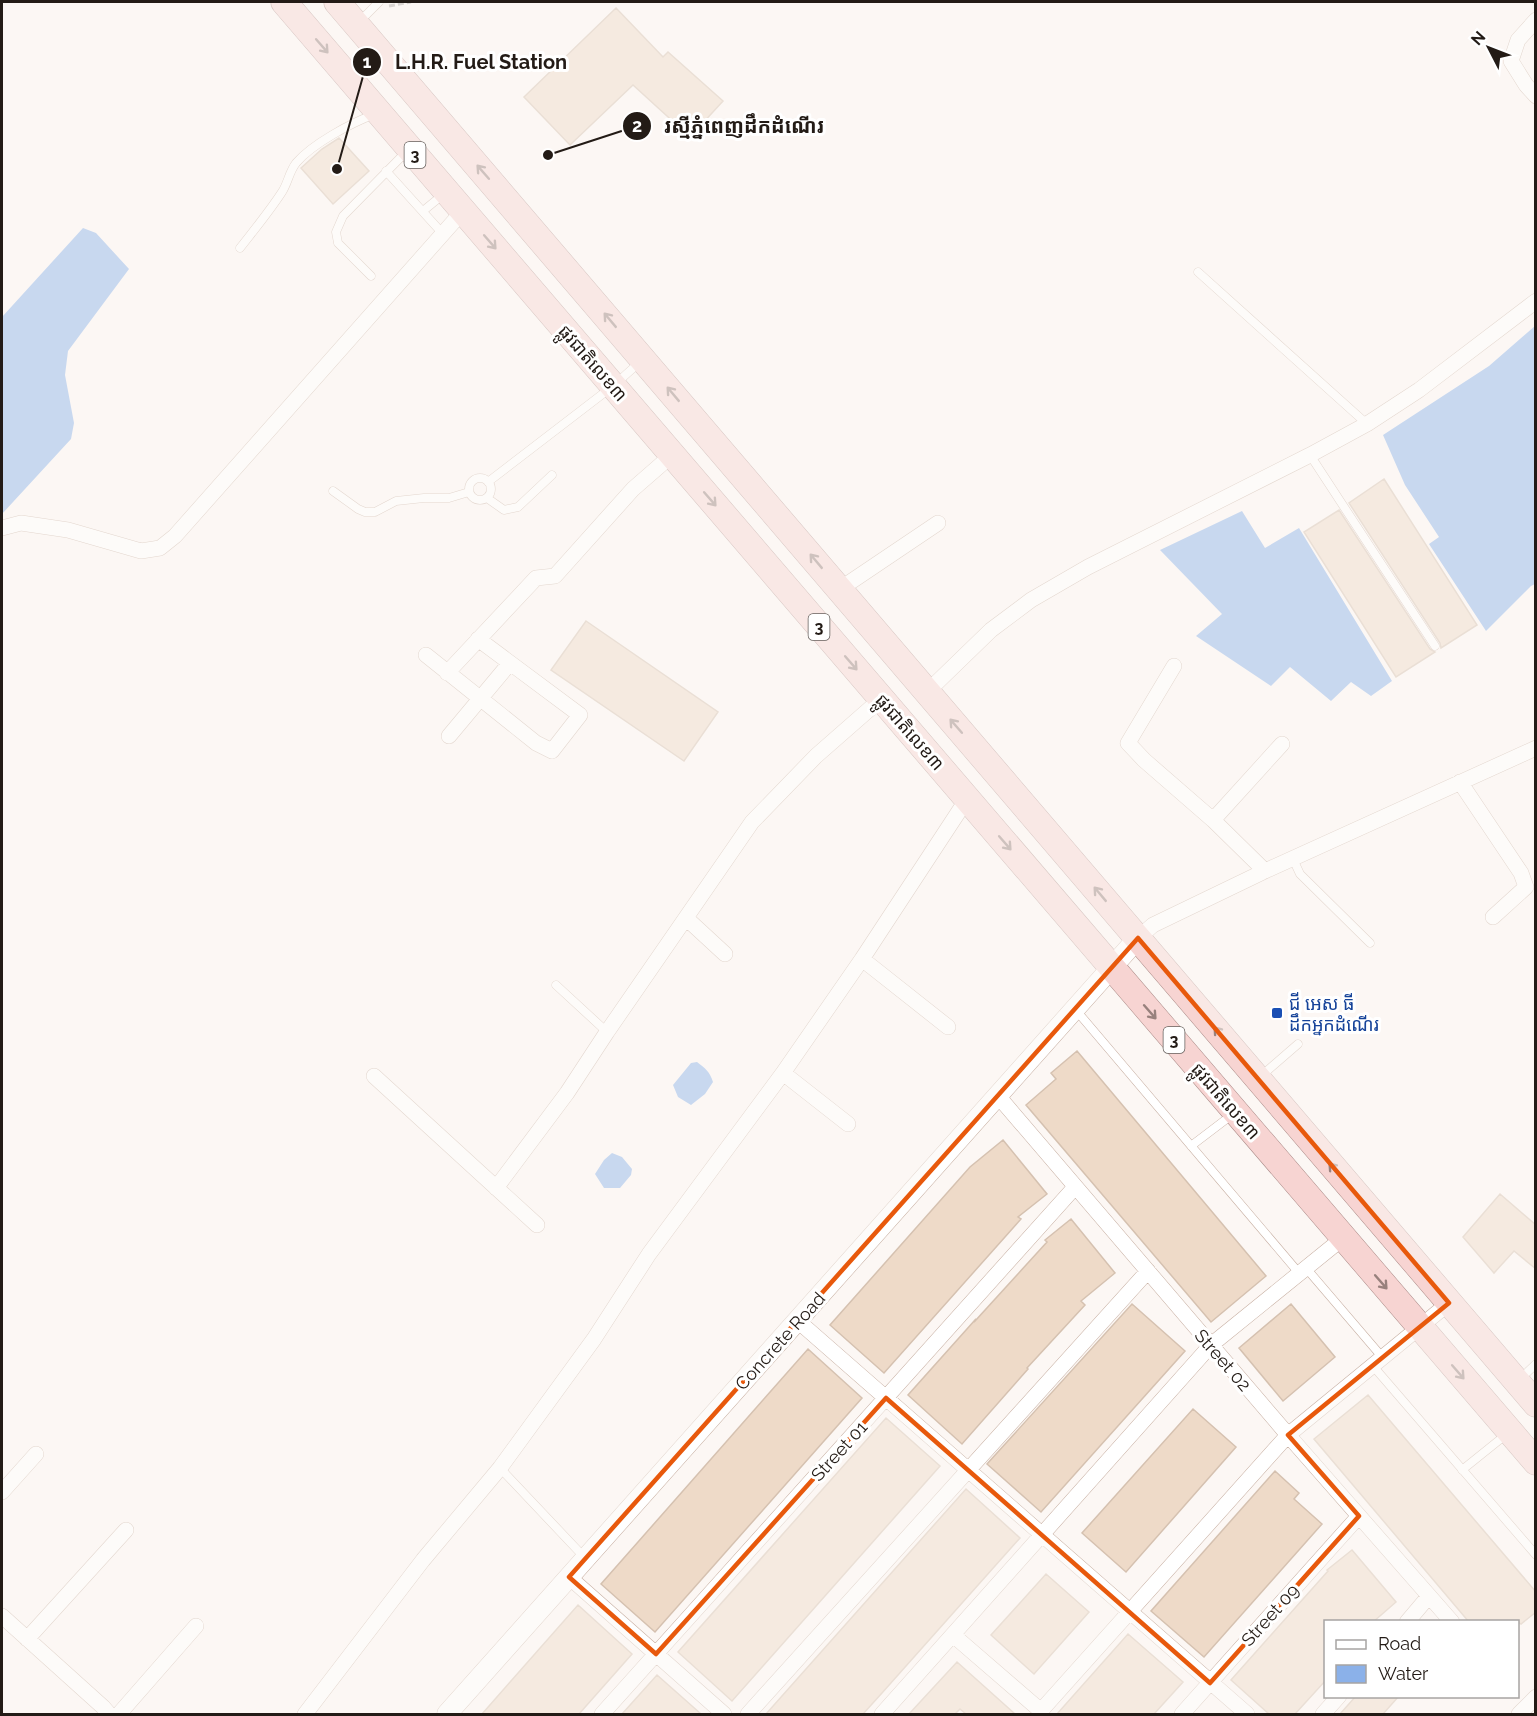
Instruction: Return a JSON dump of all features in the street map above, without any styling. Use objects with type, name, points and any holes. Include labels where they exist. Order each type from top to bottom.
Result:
[{"type":"highway","name":"ផ្លូវជាតិលេខ៣","points":[[284,2],[1536,1462]]},
{"type":"highway","name":"3","points":[[337,2],[1536,1404]]},
{"type":"street","points":[[1536,20],[1518,40],[1511,61],[1536,96]]},
{"type":"street","points":[[2,528],[21,523],[68,531],[141,550],[160,548],[175,537],[463,211]]},
{"type":"street","points":[[927,692],[991,630],[1031,600],[1088,567],[1367,424],[1419,390],[1536,301]]},
{"type":"street","points":[[447,673],[536,578],[555,576],[633,489],[672,455]]},
{"type":"street","points":[[840,589],[938,523]]},
{"type":"street","points":[[426,655],[536,744],[552,751],[580,716],[478,639]]},
{"type":"street","points":[[449,736],[510,663]]},
{"type":"street","points":[[1174,666],[1128,743],[1265,871]]},
{"type":"street","points":[[496,1188],[567,1093],[752,822],[816,756],[881,699]]},
{"type":"street","points":[[1213,820],[1282,744]]},
{"type":"street","points":[[1138,938],[1153,925],[1265,871],[1536,748]]},
{"type":"street","points":[[1460,782],[1521,873],[1526,887],[1493,917]]},
{"type":"street","points":[[305,1714],[423,1560],[500,1468],[594,1339],[649,1254],[783,1073],[862,959],[967,799]]},
{"type":"street","points":[[686,918],[725,954]]},
{"type":"street","name":"Concrete Road","points":[[447,1714],[1138,938]]},
{"type":"street","points":[[862,959],[948,1027]]},
{"type":"street","points":[[783,1073],[848,1124]]},
{"type":"street","points":[[374,1076],[537,1225]]},
{"type":"street","name":"Street 02","points":[[998,1096],[1288,1435],[1450,1620]]},
{"type":"street","name":"Street 01","points":[[602,1714],[1075,1187]]},
{"type":"street","points":[[882,1714],[1211,1345],[1343,1238]]},
{"type":"street","points":[[748,1714],[1148,1271]]},
{"type":"street","points":[[953,1635],[1039,1713],[1288,1435],[1449,1303]]},
{"type":"street","points":[[798,1321],[1246,1714]]},
{"type":"street","points":[[2,1492],[36,1454]]},
{"type":"street","name":"Street 09","points":[[1182,1714],[1359,1516]]},
{"type":"street","points":[[27,1639],[126,1530]]},
{"type":"street","points":[[569,1577],[724,1714]]},
{"type":"street","points":[[1409,1620],[1429,1596]]},
{"type":"street","points":[[2,1616],[109,1714]]},
{"type":"street","points":[[119,1714],[196,1626]]},
{"type":"street","points":[[1519,1714],[1536,1697]]},
{"type":"street","points":[[1323,1714],[1337,1698]]},
{"type":"lane","points":[[357,24],[379,2]]},
{"type":"lane","points":[[240,248],[281,193],[298,161],[328,138],[358,120],[379,112]]},
{"type":"lane","points":[[371,276],[338,243],[336,232],[343,216],[410,149]]},
{"type":"lane","points":[[386,171],[443,234]]},
{"type":"lane","points":[[423,212],[446,191]]},
{"type":"lane","points":[[1198,272],[1367,424]]},
{"type":"lane","points":[[488,482],[613,386],[644,359]]},
{"type":"lane","points":[[1310,455],[1435,646]]},
{"type":"lane","points":[[487,498],[504,510],[518,507],[552,475]]},
{"type":"lane","points":[[475,480],[488,482],[491,490],[487,498],[482,500],[472,496],[470,487],[475,480]]},
{"type":"lane","points":[[333,491],[365,512],[375,512],[396,501],[449,498],[470,492]]},
{"type":"lane","points":[[1293,859],[1300,874],[1370,943]]},
{"type":"lane","points":[[556,985],[607,1032]]},
{"type":"lane","points":[[1075,1009],[1191,1146],[1302,1271],[1378,1362],[1462,1470],[1536,1555]]},
{"type":"lane","points":[[1257,1079],[1298,1044]]},
{"type":"lane","points":[[1191,1146],[1235,1112]]},
{"type":"lane","points":[[1517,1383],[1536,1364]]},
{"type":"lane","points":[[1462,1470],[1510,1432]]},
{"type":"lane","points":[[500,1468],[586,1559]]},
{"type":"highlighted area","points":[[1138,938],[1449,1303],[1288,1435],[1359,1516],[1210,1683],[886,1398],[656,1654],[569,1577]]},
{"type":"water","points":[[83,228],[96,233],[129,269],[68,351],[65,375],[74,423],[71,439],[2,514],[2,317]]},
{"type":"water","points":[[1535,326],[1535,584],[1486,631],[1429,544],[1439,537],[1405,485],[1383,435],[1489,366]]},
{"type":"water","points":[[1242,511],[1265,548],[1299,528],[1392,681],[1371,696],[1351,682],[1331,701],[1290,667],[1271,686],[1196,636],[1222,614],[1160,550]]},
{"type":"water","points":[[697,1062],[707,1070],[713,1082],[705,1094],[691,1105],[678,1097],[673,1085],[691,1063]]},
{"type":"water","points":[[612,1153],[622,1157],[632,1169],[631,1175],[620,1188],[604,1188],[595,1174],[604,1160]]},
{"type":"building","points":[[616,8],[663,57],[668,52],[723,101],[690,137],[633,85],[570,145],[524,97]]},
{"type":"building","points":[[339,138],[369,171],[333,204],[301,168],[322,149]]},
{"type":"building","points":[[1384,479],[1477,625],[1441,648],[1440,643],[1349,503]]},
{"type":"building","points":[[1339,510],[1430,649],[1435,652],[1396,677],[1304,532]]},
{"type":"building","points":[[586,621],[718,712],[684,761],[551,670]]},
{"type":"building","points":[[1077,1051],[1266,1276],[1211,1322],[1026,1105],[1056,1079],[1051,1073]]},
{"type":"building","points":[[1003,1140],[1047,1194],[1018,1217],[1021,1219],[884,1373],[830,1325],[970,1167]]},
{"type":"building","points":[[1500,1194],[1536,1225],[1536,1269],[1514,1251],[1494,1273],[1463,1237]]},
{"type":"building","points":[[1071,1219],[1115,1273],[1081,1301],[1085,1305],[962,1444],[908,1395],[1047,1242],[1045,1240]]},
{"type":"building","points":[[1132,1304],[1185,1351],[1041,1512],[987,1464]]},
{"type":"building","points":[[1291,1304],[1335,1357],[1283,1401],[1239,1348]]},
{"type":"building","points":[[808,1349],[862,1398],[655,1632],[601,1584]]},
{"type":"building","points":[[1368,1395],[1536,1592],[1536,1612],[1521,1624],[1519,1620],[1467,1620],[1314,1439]]},
{"type":"building","points":[[1193,1409],[1236,1447],[1126,1572],[1082,1533]]},
{"type":"building","points":[[886,1418],[940,1466],[732,1701],[678,1652]]},
{"type":"building","points":[[1275,1471],[1299,1493],[1294,1499],[1322,1524],[1204,1657],[1151,1611]]},
{"type":"building","points":[[966,1489],[1020,1538],[863,1714],[766,1714]]},
{"type":"building","points":[[1352,1550],[1396,1602],[1375,1620],[1324,1620],[1324,1682],[1295,1714],[1269,1714],[1231,1680],[1327,1570]]},
{"type":"building","points":[[1046,1574],[1089,1612],[1034,1674],[991,1635]]},
{"type":"building","points":[[578,1605],[632,1654],[579,1714],[482,1714]]},
{"type":"building","points":[[1128,1634],[1183,1682],[1154,1714],[1057,1714]]},
{"type":"building","points":[[957,1662],[1015,1714],[966,1714],[960,1709],[955,1714],[909,1714]]},
{"type":"building","points":[[657,1675],[683,1698],[701,1714],[622,1714]]},
{"type":"building","points":[[1354,1698],[1397,1698],[1383,1714],[1340,1714]]},
{"type":"place","name":"រស្មីភ្នំពេញដឹកដំណើរ","points":[[548,155]]},
{"type":"place","name":"L.H.R. Fuel Station","points":[[337,169]]},
{"type":"place","name":"ជី អេស ធី ដឹកអ្នកដំណើរ","points":[[1277,1013]]}]
